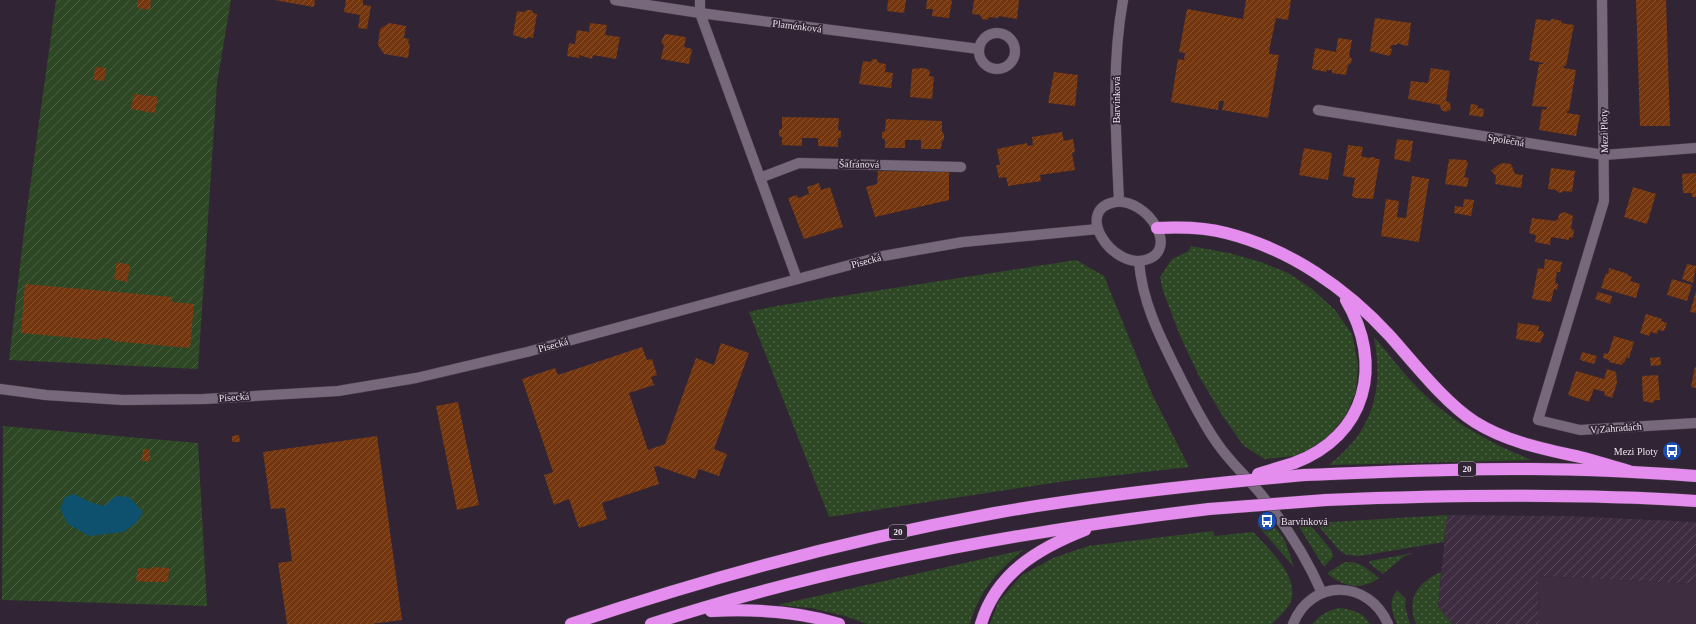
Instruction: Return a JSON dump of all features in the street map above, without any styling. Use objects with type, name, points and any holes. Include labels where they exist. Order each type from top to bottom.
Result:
[{"type":"highway","points":[[1157,228],[1225,232],[1255,241],[1302,263],[1337,288],[1377,322],[1451,403],[1474,421],[1501,435],[1546,450],[1582,457],[1630,471]]},
{"type":"highway","points":[[1230,482],[1294,463],[1318,452],[1339,435],[1355,414],[1364,389],[1367,362],[1362,335],[1352,310],[1337,288]]},
{"type":"highway","name":"20","points":[[571,624],[741,571],[893,534],[994,513],[1086,498],[1304,474],[1533,468],[1630,471],[1696,476]]},
{"type":"highway","points":[[651,624],[682,614],[829,575],[910,556],[993,540],[1109,521],[1210,509],[1326,500],[1456,495],[1627,496],[1696,501]]},
{"type":"highway","points":[[981,624],[984,612],[992,598],[1001,585],[1023,563],[1046,546],[1109,521]]},
{"type":"highway","points":[[682,614],[707,611],[759,611],[811,617],[839,624]]},
{"type":"street","name":"Plaménková","points":[[615,0],[700,13],[979,49]]},
{"type":"street","points":[[700,0],[700,13],[797,279]]},
{"type":"street","name":"Barvínková","points":[[1119,201],[1116,150],[1116,65],[1118,30],[1123,0]]},
{"type":"street","name":"Mezi Ploty","points":[[1538,420],[1604,202],[1602,0]]},
{"type":"street","name":"Společná","points":[[1318,110],[1604,155],[1696,148]]},
{"type":"street","name":"Šafránová","points":[[760,178],[799,163],[961,167]]},
{"type":"street","points":[[1119,201],[1140,208],[1149,216],[1157,228],[1160,239],[1158,251],[1150,258],[1139,261],[1128,259],[1114,252],[1104,242],[1098,229],[1097,219],[1100,209],[1109,203],[1119,201]]},
{"type":"street","name":"Písecká","points":[[0,389],[46,395],[123,400],[204,399],[338,391],[416,378],[527,352],[883,256],[963,242],[1098,229]]},
{"type":"street","points":[[1139,261],[1142,287],[1150,314],[1197,410],[1217,443],[1260,493],[1290,532],[1312,570],[1322,593]]},
{"type":"street","name":"V Zahradách","points":[[1538,420],[1580,430],[1696,422]]},
{"type":"street","points":[[1293,624],[1299,610],[1310,600],[1322,593],[1336,590],[1350,590],[1363,595],[1374,603],[1383,614],[1388,624]]},
{"type":"shaded area","points":[[1447,515],[1568,516],[1696,522],[1696,584],[1538,576],[1539,624],[1452,624],[1438,606]]},
{"type":"shaded area","points":[[1538,576],[1696,584],[1696,624],[1539,624]]},
{"type":"green space","points":[[56,0],[231,0],[217,83],[198,369],[9,360],[25,223]]},
{"type":"green space","points":[[1191,246],[1229,253],[1261,262],[1288,273],[1312,289],[1335,310],[1352,334],[1358,364],[1356,391],[1346,415],[1328,437],[1308,450],[1294,456],[1264,459],[1243,445],[1222,415],[1199,376],[1181,338],[1163,291],[1160,277],[1172,259],[1189,251]]},
{"type":"green space","points":[[1076,260],[1104,276],[1152,394],[1189,467],[1066,481],[829,517],[749,312],[770,307]]},
{"type":"green space","points":[[1374,337],[1410,380],[1442,410],[1455,420],[1485,438],[1532,460],[1329,465],[1344,452],[1356,438],[1365,424],[1372,408],[1376,392],[1377,375],[1377,356]]},
{"type":"green space","points":[[3,426],[198,443],[207,606],[2,600]]},
{"type":"green space","points":[[1447,515],[1444,542],[1360,556],[1347,555],[1339,550],[1316,523]]},
{"type":"green space","points":[[1307,521],[1332,551],[1333,557],[1324,567],[1296,522]]},
{"type":"green space","points":[[1273,524],[1285,541],[1294,567],[1257,525]]},
{"type":"green space","points":[[1213,531],[1214,536],[1253,532],[1282,564],[1288,574],[1292,594],[1288,606],[1272,624],[990,624],[998,602],[1022,575],[1053,558],[1088,546]]},
{"type":"green space","points":[[1023,550],[997,574],[990,583],[978,602],[970,624],[867,624],[845,616],[811,608],[777,605]]},
{"type":"green space","points":[[1413,553],[1403,557],[1383,574],[1369,563],[1370,561]]},
{"type":"green space","points":[[1345,562],[1359,564],[1379,578],[1366,585],[1352,586],[1339,582],[1327,573]]},
{"type":"green space","points":[[1441,572],[1438,606],[1452,624],[1416,624],[1412,606],[1416,592],[1426,581]]},
{"type":"green space","points":[[1397,590],[1406,599],[1405,606],[1410,624],[1397,624],[1395,619],[1392,611],[1392,599]]},
{"type":"green space","points":[[1338,608],[1348,609],[1360,614],[1370,624],[1312,624],[1330,610]]},
{"type":"water","points":[[74,494],[90,502],[104,506],[116,496],[129,497],[143,512],[136,523],[123,532],[89,536],[68,524],[60,509],[65,497]]},
{"type":"building","points":[[138,0],[151,0],[150,10],[137,8]]},
{"type":"building","points":[[274,0],[315,0],[314,7]]},
{"type":"building","points":[[346,0],[363,0],[363,5],[371,6],[367,29],[358,28],[360,15],[344,12]]},
{"type":"building","points":[[888,0],[906,0],[904,13],[887,11]]},
{"type":"building","points":[[927,0],[951,0],[949,18],[932,16],[933,9],[926,9]]},
{"type":"building","points":[[974,0],[1019,0],[1017,19],[999,16],[998,18],[990,17],[987,20],[982,19],[980,15],[972,14]]},
{"type":"building","points":[[1246,0],[1291,0],[1288,20],[1276,18],[1270,46],[1269,54],[1279,55],[1268,118],[1222,110],[1224,101],[1219,101],[1218,110],[1171,102],[1178,59],[1184,60],[1185,53],[1179,52],[1187,9],[1243,19]]},
{"type":"building","points":[[1636,0],[1666,0],[1670,126],[1640,126]]},
{"type":"building","points":[[527,10],[532,10],[533,13],[537,14],[533,38],[528,37],[526,39],[513,35],[517,11],[524,12]]},
{"type":"building","points":[[1375,18],[1411,23],[1408,45],[1405,46],[1398,43],[1396,45],[1392,45],[1390,48],[1392,49],[1391,54],[1389,56],[1370,51]]},
{"type":"building","points":[[1536,19],[1551,21],[1551,19],[1553,19],[1562,21],[1561,23],[1574,25],[1566,66],[1564,66],[1564,68],[1576,70],[1569,111],[1567,111],[1567,113],[1580,115],[1576,136],[1539,130],[1542,109],[1546,110],[1547,107],[1532,106],[1539,64],[1543,64],[1529,60]]},
{"type":"building","points":[[389,23],[406,26],[404,38],[409,39],[408,43],[410,44],[408,58],[384,54],[378,45],[380,29]]},
{"type":"building","points":[[590,23],[607,25],[605,35],[620,37],[616,59],[593,55],[592,59],[579,55],[579,58],[567,56],[569,43],[575,44],[577,30],[589,32]]},
{"type":"building","points":[[665,34],[686,37],[684,47],[692,49],[689,64],[661,59],[664,45],[661,42]]},
{"type":"building","points":[[1338,38],[1352,40],[1349,56],[1352,59],[1351,63],[1348,65],[1346,75],[1332,73],[1332,70],[1327,70],[1326,72],[1312,69],[1315,48],[1336,52]]},
{"type":"building","points":[[873,59],[876,59],[879,63],[886,64],[885,72],[893,73],[891,88],[859,84],[863,61],[870,62]]},
{"type":"building","points":[[95,67],[106,68],[104,81],[94,80]]},
{"type":"building","points":[[923,68],[930,71],[929,76],[934,77],[932,99],[910,97],[912,69]]},
{"type":"building","points":[[1431,68],[1450,71],[1446,101],[1450,103],[1451,109],[1446,112],[1441,110],[1440,105],[1408,99],[1411,81],[1428,83]]},
{"type":"building","points":[[1054,72],[1078,75],[1075,106],[1048,103]]},
{"type":"building","points":[[134,94],[158,97],[155,113],[131,109]]},
{"type":"building","points":[[1471,104],[1478,105],[1477,108],[1484,109],[1483,117],[1469,115]]},
{"type":"building","points":[[782,117],[839,118],[838,130],[841,131],[841,137],[838,139],[838,147],[818,146],[818,138],[802,138],[802,146],[782,145],[782,137],[779,136],[779,130],[782,128]]},
{"type":"building","points":[[886,119],[942,121],[944,140],[942,141],[941,149],[921,149],[921,140],[905,140],[905,148],[885,148],[885,140],[882,138],[882,132],[885,131]]},
{"type":"building","points":[[1062,132],[1064,141],[1073,139],[1075,152],[1072,153],[1075,170],[1040,175],[1041,181],[1008,186],[1006,177],[999,178],[996,165],[1000,165],[997,149],[1027,143],[1028,146],[1033,145],[1032,137]]},
{"type":"building","points":[[1397,139],[1413,141],[1410,162],[1394,159]]},
{"type":"building","points":[[1348,145],[1363,147],[1361,156],[1380,159],[1373,199],[1355,198],[1352,196],[1355,178],[1343,176]]},
{"type":"building","points":[[1304,148],[1332,153],[1328,180],[1299,175]]},
{"type":"building","points":[[1449,159],[1466,160],[1468,163],[1464,177],[1469,178],[1467,187],[1445,184]]},
{"type":"building","points":[[1503,163],[1511,164],[1515,174],[1523,175],[1521,188],[1495,184],[1496,176],[1491,171]]},
{"type":"building","points":[[1551,168],[1575,171],[1572,192],[1564,191],[1561,193],[1556,190],[1548,189]]},
{"type":"building","points":[[878,171],[949,172],[949,200],[875,217],[866,187],[877,184]]},
{"type":"building","points":[[1696,173],[1696,197],[1692,197],[1692,193],[1683,193],[1682,174]]},
{"type":"building","points":[[1412,176],[1429,179],[1419,242],[1381,236],[1386,199],[1399,201],[1397,217],[1406,218]]},
{"type":"building","points":[[819,183],[821,190],[830,187],[843,227],[804,239],[788,198],[797,195],[798,198],[809,194],[807,187]]},
{"type":"building","points":[[1633,187],[1656,194],[1647,224],[1624,217]]},
{"type":"building","points":[[1464,199],[1474,200],[1471,216],[1454,213],[1455,206],[1463,207]]},
{"type":"building","points":[[1565,212],[1573,216],[1571,229],[1574,230],[1573,238],[1569,237],[1569,240],[1551,237],[1550,245],[1535,242],[1536,235],[1529,233],[1532,218],[1555,221],[1558,219],[1559,214]]},
{"type":"building","points":[[1545,259],[1562,262],[1560,272],[1557,272],[1555,283],[1558,284],[1557,290],[1554,289],[1551,302],[1532,299],[1538,268],[1544,269]]},
{"type":"building","points":[[117,262],[130,265],[127,282],[114,279]]},
{"type":"building","points":[[1687,264],[1696,266],[1693,283],[1682,279]]},
{"type":"building","points":[[1609,268],[1628,274],[1627,275],[1632,277],[1630,281],[1640,284],[1636,298],[1601,288],[1606,273],[1608,274]]},
{"type":"building","points":[[1672,279],[1692,285],[1687,301],[1667,295]]},
{"type":"building","points":[[25,284],[172,297],[172,302],[194,304],[190,348],[111,341],[112,339],[100,338],[99,340],[21,333]]},
{"type":"building","points":[[1696,291],[1696,313],[1690,312]]},
{"type":"building","points":[[1598,292],[1612,296],[1610,304],[1595,299]]},
{"type":"building","points":[[1646,314],[1662,319],[1661,321],[1667,323],[1664,331],[1658,330],[1657,334],[1651,332],[1649,336],[1640,333]]},
{"type":"building","points":[[1518,323],[1539,326],[1538,331],[1542,331],[1544,334],[1540,343],[1516,339]]},
{"type":"building","points":[[1614,336],[1634,342],[1629,358],[1627,357],[1621,365],[1609,362],[1609,360],[1603,358],[1604,353],[1608,354]]},
{"type":"building","points":[[721,343],[749,353],[714,449],[727,454],[719,476],[699,469],[695,479],[657,466],[654,467],[659,484],[602,503],[607,519],[579,528],[569,499],[554,505],[544,475],[553,472],[522,379],[555,368],[558,375],[642,347],[647,360],[652,359],[657,375],[651,377],[654,385],[629,393],[648,450],[665,444],[696,358],[714,365]]},
{"type":"building","points":[[1582,352],[1597,356],[1594,364],[1580,360]]},
{"type":"building","points":[[1660,357],[1661,365],[1651,366],[1650,358]]},
{"type":"building","points":[[1696,367],[1696,388],[1691,387]]},
{"type":"building","points":[[1607,369],[1616,372],[1617,383],[1612,398],[1604,395],[1605,392],[1594,389],[1589,402],[1568,395],[1576,371],[1604,379]]},
{"type":"building","points":[[1658,375],[1660,400],[1655,400],[1653,403],[1643,401],[1642,376]]},
{"type":"building","points":[[458,402],[479,505],[457,510],[436,406]]},
{"type":"building","points":[[239,435],[240,442],[232,442],[232,436]]},
{"type":"building","points":[[377,436],[402,620],[371,624],[287,624],[278,563],[292,561],[285,508],[271,509],[263,452]]},
{"type":"building","points":[[143,449],[150,450],[150,461],[142,461]]},
{"type":"building","points":[[138,568],[169,568],[168,582],[136,581]]},
{"type":"place","name":"Mezi Ploty","points":[[1672,451]]},
{"type":"place","name":"Barvínková","points":[[1267,521]]}]
